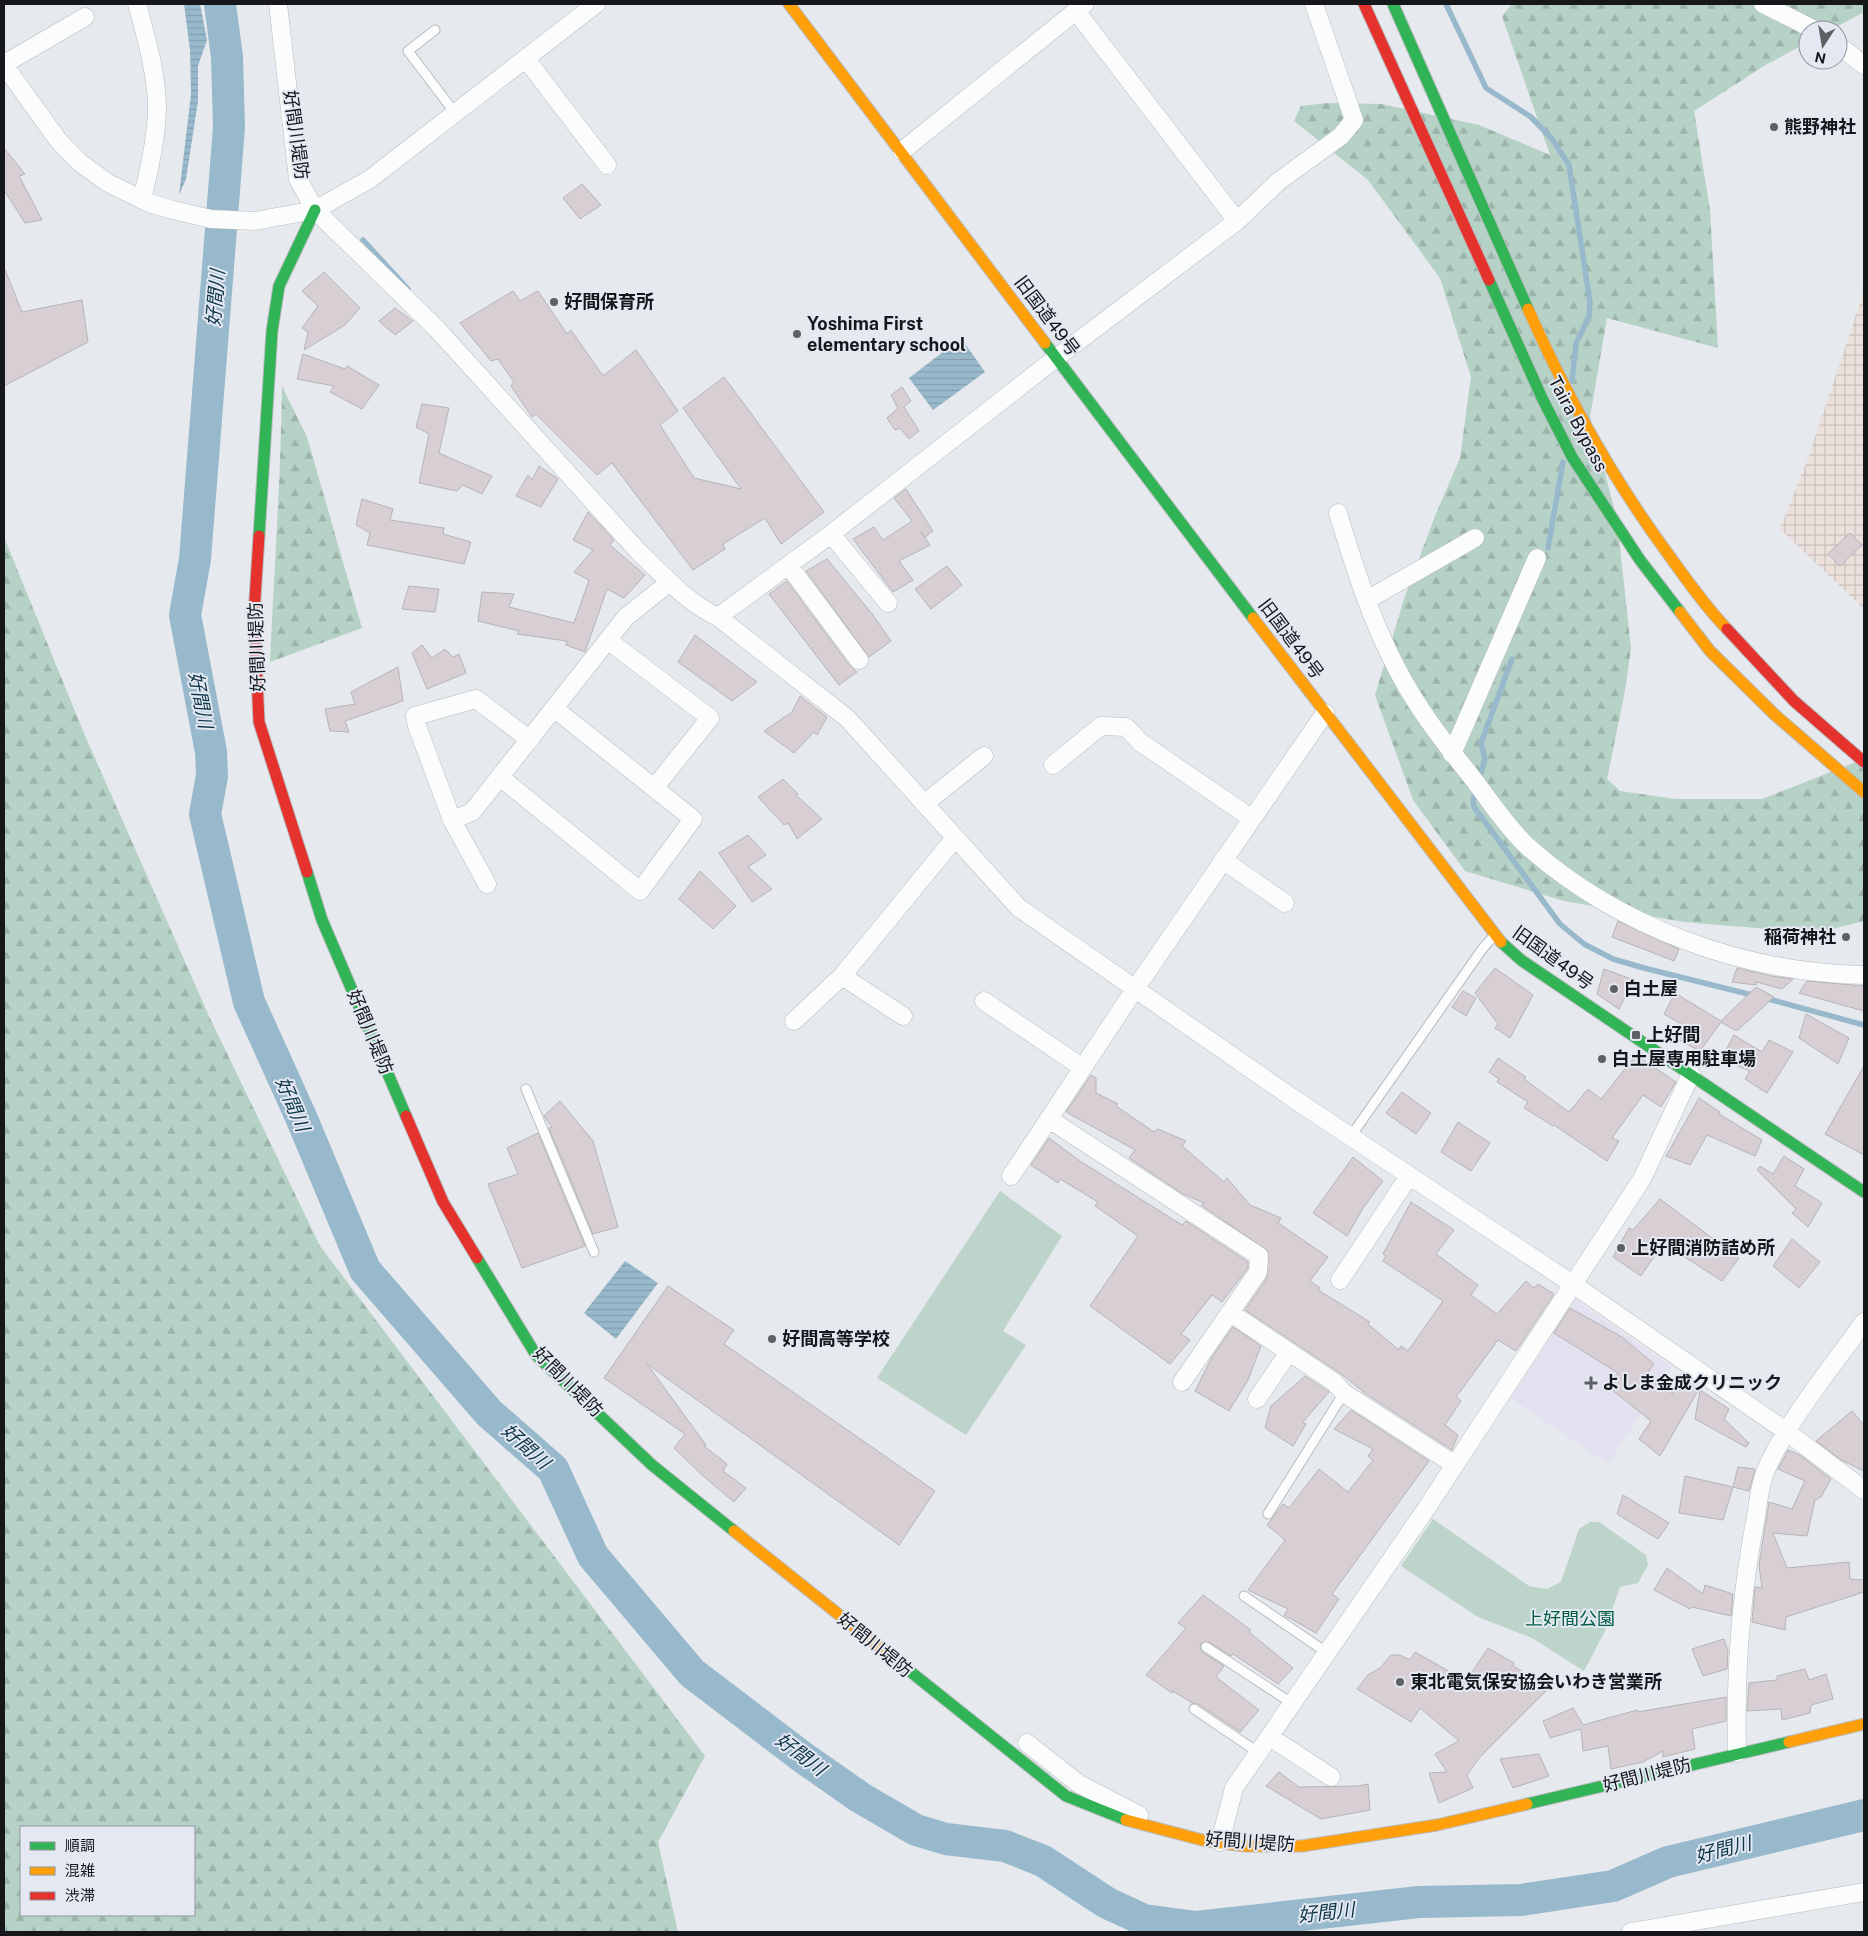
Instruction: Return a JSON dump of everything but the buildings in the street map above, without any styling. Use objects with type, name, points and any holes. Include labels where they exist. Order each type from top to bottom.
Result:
[{"type":"main road","name":"旧国道49号","points":[[789,4],[1494,936],[1521,960],[1864,1192]]},
{"type":"main road","name":"Taira Bypass","points":[[1364,4],[1572,457],[1640,560],[1710,651],[1775,715],[1864,792]]},
{"type":"main road","name":"Taira Bypass","points":[[1393,4],[1560,380],[1636,511],[1710,610],[1794,701],[1864,762]]},
{"type":"main road","name":"好間川堤防","points":[[315,210],[279,286],[272,330],[254,614],[259,722],[322,920],[444,1202],[536,1355],[652,1465],[1066,1796],[1127,1821],[1206,1840],[1245,1846],[1302,1846],[1437,1825],[1864,1724]]},
{"type":"street","points":[[137,4],[151,54],[157,104],[146,202]]},
{"type":"street","name":"好間川堤防","points":[[278,4],[298,179],[315,210]]},
{"type":"street","points":[[85,17],[4,64],[58,140],[79,162],[108,183],[146,202],[211,220],[255,221],[315,210],[370,179],[596,4]]},
{"type":"street","points":[[718,617],[831,534],[1056,358],[1237,221],[1279,181],[1341,136],[1354,120],[1314,4]]},
{"type":"street","points":[[1763,4],[1798,22]]},
{"type":"street","points":[[902,151],[1080,6],[1237,221]]},
{"type":"street","points":[[1848,53],[1864,65]]},
{"type":"street","points":[[526,59],[607,165]]},
{"type":"street","points":[[315,210],[437,329],[638,551],[704,611],[718,617],[847,718],[924,804],[952,842],[1019,908],[1409,1176],[1574,1285],[1787,1432],[1864,1490]]},
{"type":"street","points":[[1338,513],[1367,600],[1396,668],[1416,703],[1452,754],[1508,825],[1528,846],[1600,899],[1680,940],[1766,963],[1818,972],[1864,975]]},
{"type":"street","points":[[831,534],[888,604]]},
{"type":"street","points":[[1367,600],[1475,538]]},
{"type":"street","points":[[1452,754],[1537,558]]},
{"type":"street","points":[[789,566],[859,660]]},
{"type":"street","points":[[452,820],[472,812],[626,618],[670,582]]},
{"type":"street","points":[[609,640],[710,718],[655,787]]},
{"type":"street","points":[[487,884],[452,820],[416,726],[415,716],[476,699],[530,740]]},
{"type":"street","points":[[500,777],[640,891],[693,819],[555,709]]},
{"type":"street","points":[[1011,1176],[1222,860],[1325,713]]},
{"type":"street","points":[[1053,765],[1101,726],[1126,727],[1140,742],[1251,818]]},
{"type":"street","points":[[924,804],[984,756]]},
{"type":"street","points":[[794,1021],[842,976],[952,842]]},
{"type":"street","points":[[1222,860],[1284,903]]},
{"type":"street","points":[[842,976],[903,1016]]},
{"type":"street","points":[[984,1001],[1083,1068]]},
{"type":"street","points":[[1220,1842],[1234,1788],[1455,1465],[1642,1179],[1691,1074]]},
{"type":"street","points":[[1049,1119],[1259,1256],[1258,1272],[1182,1382]]},
{"type":"street","points":[[1340,1280],[1409,1176]]},
{"type":"street","points":[[1235,1316],[1334,1382],[1344,1393],[1455,1465]]},
{"type":"street","points":[[1737,1753],[1736,1685],[1742,1606],[1750,1549],[1765,1472],[1787,1432],[1864,1322]]},
{"type":"street","points":[[1257,1399],[1289,1352]]},
{"type":"street","points":[[1270,1737],[1331,1777]]},
{"type":"street","points":[[1027,1743],[1079,1784],[1158,1824],[1162,1830]]},
{"type":"street","points":[[1632,1932],[1864,1892]]},
{"type":"lane","points":[[435,30],[408,51],[455,113]]},
{"type":"lane","points":[[1351,1136],[1482,948],[1494,936]]},
{"type":"lane","points":[[526,1089],[594,1252]]},
{"type":"lane","points":[[1268,1514],[1344,1393]]},
{"type":"lane","points":[[1244,1596],[1326,1652]]},
{"type":"lane","points":[[1206,1647],[1293,1704]]},
{"type":"lane","points":[[1194,1708],[1259,1753]]},
{"type":"shaded area","points":[[1864,291],[1864,609],[1780,529],[1807,461]]},
{"type":"shaded area","name":"よしま金成クリニック","points":[[1575,1300],[1672,1367],[1608,1464],[1510,1398]]},
{"type":"green space","points":[[1512,4],[1864,4],[1864,12],[1848,21],[1798,20],[1798,47],[1764,66],[1694,111],[1710,210],[1718,348],[1607,318],[1590,417],[1617,519],[1631,649],[1624,696],[1607,779],[1620,791],[1676,799],[1762,799],[1864,759],[1864,921],[1817,933],[1684,922],[1564,901],[1465,871],[1413,800],[1375,695],[1405,596],[1435,516],[1460,458],[1471,377],[1440,278],[1368,180],[1294,121],[1301,106],[1327,103],[1381,104],[1479,125],[1550,155],[1502,16]]},
{"type":"green space","points":[[282,386],[307,437],[362,628],[270,662],[279,490]]},
{"type":"green space","points":[[4,537],[83,731],[208,1014],[320,1246],[705,1756],[658,1842],[678,1932],[4,1932]]},
{"type":"green space","points":[[1000,1191],[1062,1236],[1003,1331],[1026,1345],[966,1435],[877,1378]]},
{"type":"green space","name":"上好間公園","points":[[1433,1519],[1529,1586],[1547,1589],[1561,1582],[1579,1529],[1590,1522],[1599,1522],[1646,1555],[1648,1565],[1638,1583],[1620,1587],[1604,1633],[1584,1671],[1532,1638],[1478,1617],[1401,1566]]},
{"type":"water","points":[[184,4],[200,4],[207,40],[198,66],[198,101],[186,179],[179,195],[191,94],[190,50]]},
{"type":"water","points":[[961,338],[985,372],[933,410],[909,378]]},
{"type":"water","points":[[625,1261],[658,1283],[616,1339],[584,1313]]},
{"type":"waterway","name":"好間川","points":[[220,4],[227,57],[229,127],[195,559],[185,615],[211,752],[212,776],[205,814],[249,1002],[301,1117],[365,1270],[489,1413],[553,1469],[593,1556],[692,1673],[805,1759],[861,1798],[916,1830],[946,1839],[1005,1846],[1043,1861],[1107,1903],[1144,1920],[1196,1927],[1419,1902],[1521,1900],[1613,1886],[1668,1862],[1864,1815]]},
{"type":"waterway","points":[[1446,4],[1486,88],[1531,117],[1552,139],[1569,165],[1590,302],[1589,317],[1576,343],[1572,381]]},
{"type":"waterway","points":[[363,240],[408,289]]},
{"type":"waterway","points":[[1548,548],[1563,462]]},
{"type":"waterway","points":[[1479,780],[1485,759],[1481,743],[1512,659]]},
{"type":"waterway","points":[[1477,788],[1473,800],[1474,807],[1560,924],[1584,944],[1613,959],[1756,996]]},
{"type":"waterway","points":[[1765,998],[1864,1025]]},
{"type":"traffic: fast","points":[[1393,4],[1528,309]]},
{"type":"traffic: fast","points":[[259,536],[272,331],[279,286],[315,210]]},
{"type":"traffic: fast","points":[[1489,280],[1542,398],[1572,457],[1640,560],[1680,612]]},
{"type":"traffic: fast","points":[[1045,343],[1253,618]]},
{"type":"traffic: fast","points":[[307,872],[322,920],[406,1116]]},
{"type":"traffic: fast","points":[[1501,942],[1521,960],[1864,1192]]},
{"type":"traffic: fast","points":[[477,1258],[536,1355],[652,1465],[734,1531]]},
{"type":"traffic: fast","points":[[887,1653],[1066,1796],[1126,1820]]},
{"type":"traffic: fast","points":[[1527,1804],[1789,1742]]},
{"type":"traffic: slow","points":[[789,4],[1045,343]]},
{"type":"traffic: slow","points":[[1528,309],[1575,406],[1630,499],[1678,567],[1727,629]]},
{"type":"traffic: slow","points":[[1680,612],[1710,651],[1775,715],[1864,792]]},
{"type":"traffic: slow","points":[[1253,618],[1501,942]]},
{"type":"traffic: slow","points":[[734,1531],[887,1653]]},
{"type":"traffic: slow","points":[[1789,1742],[1864,1724]]},
{"type":"traffic: slow","points":[[1126,1820],[1206,1841],[1245,1846],[1302,1846],[1437,1825],[1527,1804]]},
{"type":"traffic: jam","points":[[1364,4],[1489,280]]},
{"type":"traffic: jam","points":[[259,536],[254,614],[259,722],[307,872]]},
{"type":"traffic: jam","points":[[1727,629],[1794,701],[1864,762]]},
{"type":"traffic: jam","points":[[406,1116],[443,1202],[477,1258]]},
{"type":"place","name":"熊野神社","points":[[1774,127]]},
{"type":"place","name":"好間保育所","points":[[554,302]]},
{"type":"place","name":"Yoshima First elementary school","points":[[797,334]]},
{"type":"place","name":"稲荷神社","points":[[1846,937]]},
{"type":"place","name":"白土屋","points":[[1614,989]]},
{"type":"place","name":"上好間","points":[[1636,1035]]},
{"type":"place","name":"白土屋専用駐車場","points":[[1602,1059]]},
{"type":"place","name":"上好間消防詰め所","points":[[1621,1248]]},
{"type":"place","name":"好間高等学校","points":[[772,1339]]},
{"type":"place","name":"よしま金成クリニック","points":[[1591,1383]]},
{"type":"place","name":"東北電気保安協会いわき営業所","points":[[1400,1682]]}]
